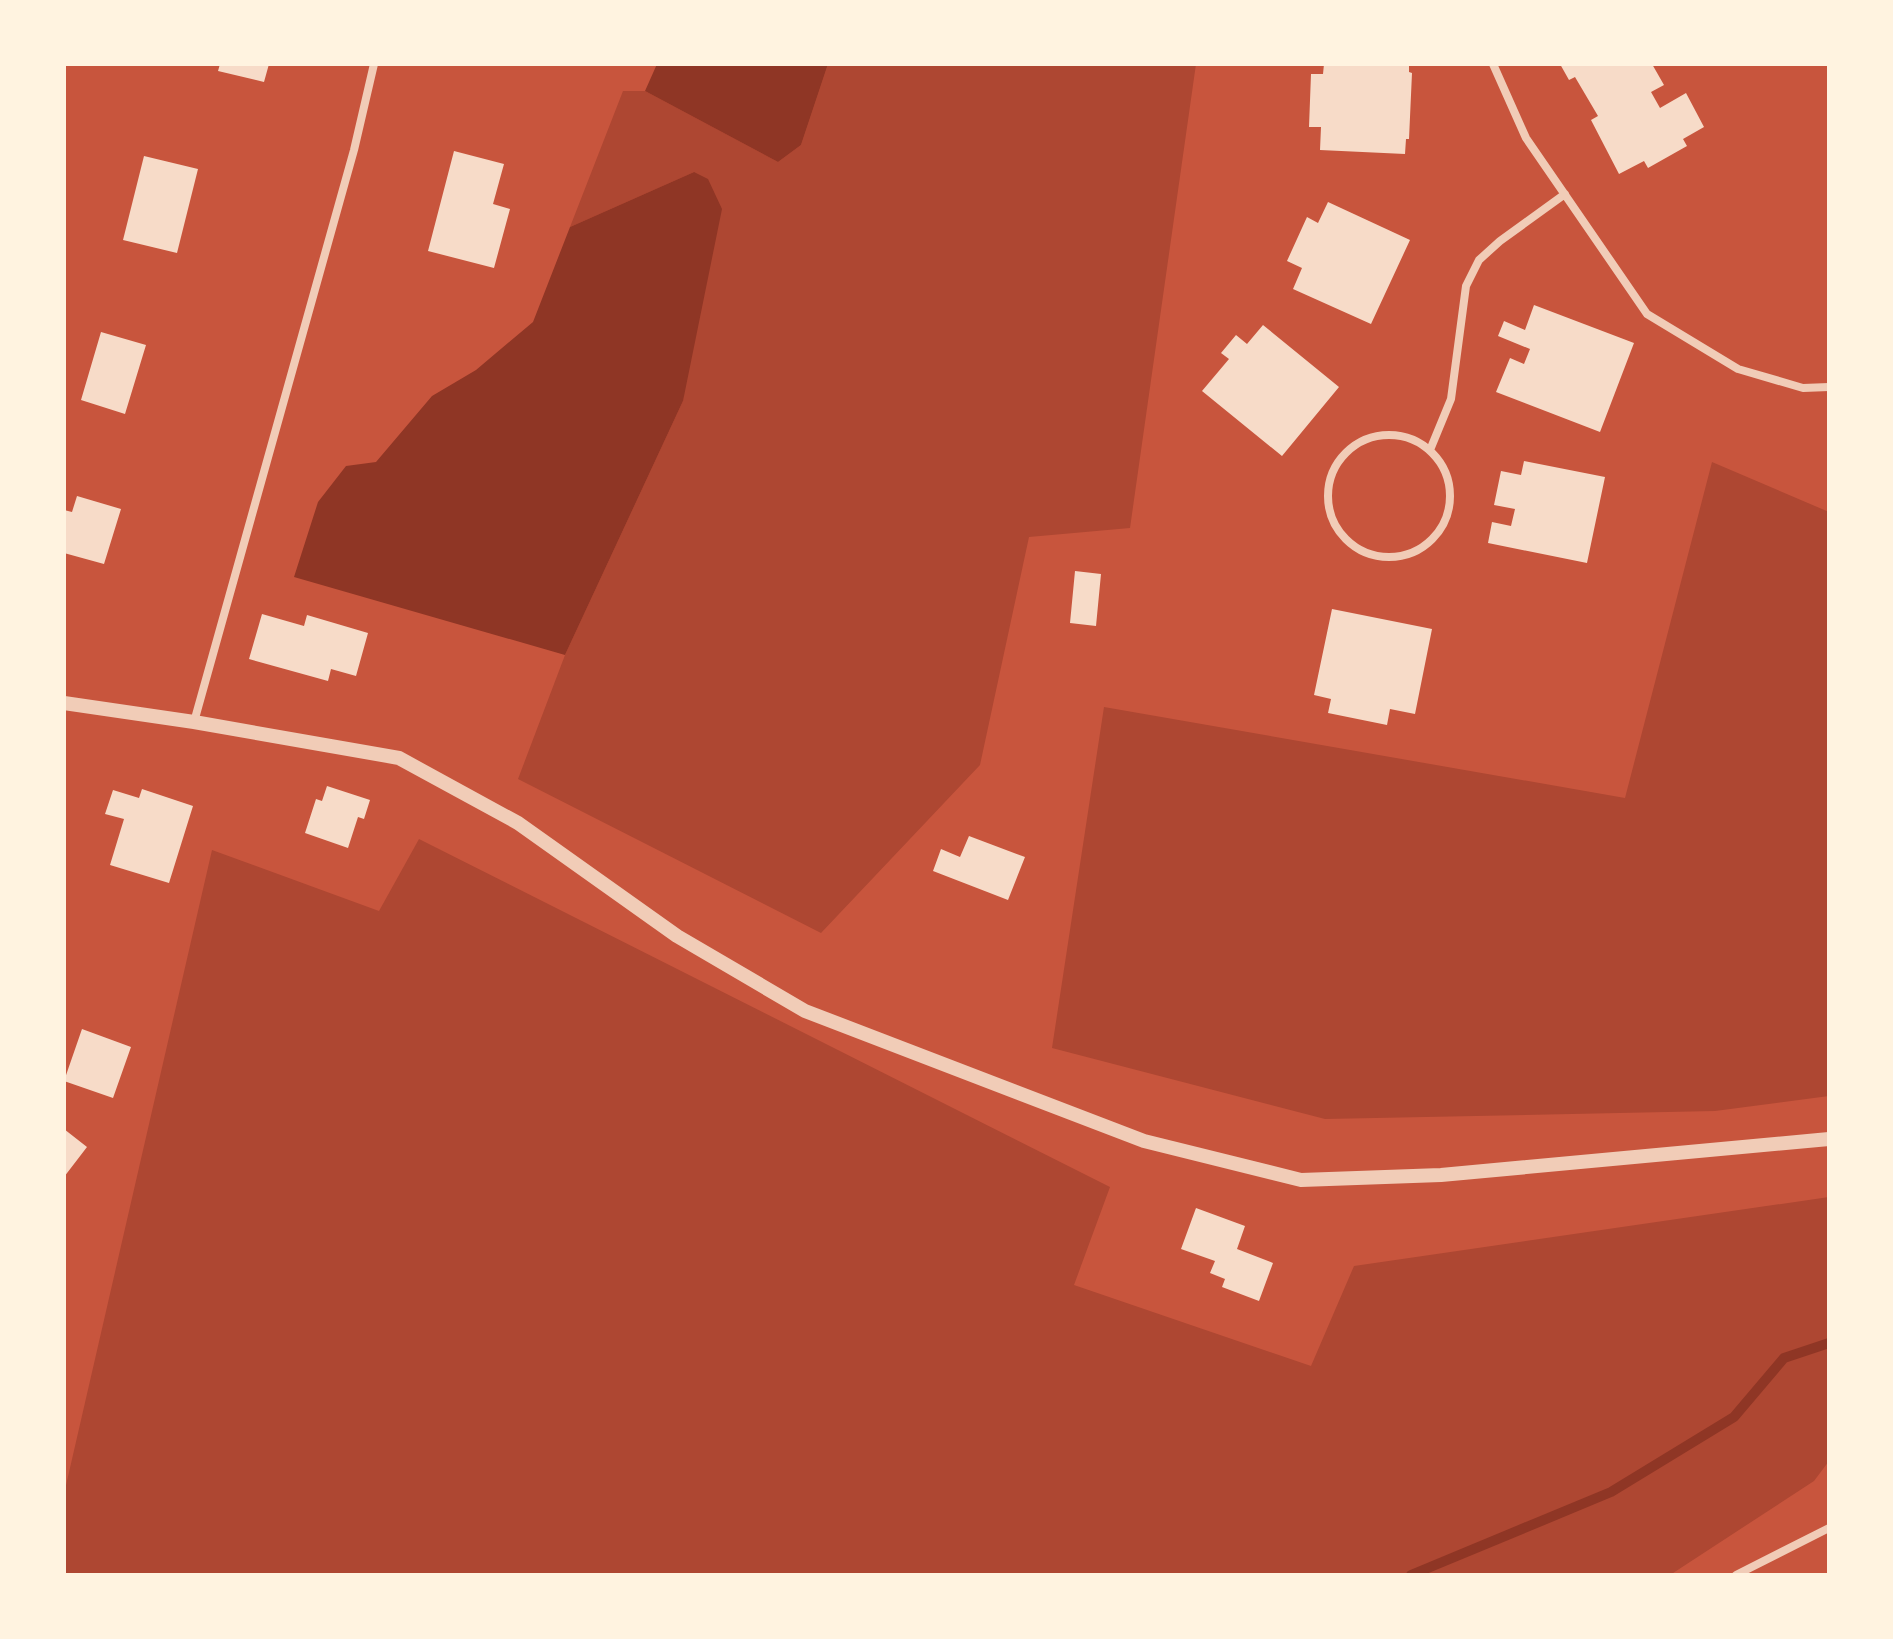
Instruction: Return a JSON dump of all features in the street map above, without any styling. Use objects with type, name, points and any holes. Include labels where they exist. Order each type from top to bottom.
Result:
[{"type":"street","points":[[194,722],[354,150],[374,64]]},
{"type":"street","points":[[1493,64],[1526,138],[1647,314],[1738,369],[1803,388],[1829,387]]},
{"type":"street","points":[[1430,450],[1451,399],[1466,286],[1479,260],[1565,194]]},
{"type":"street","points":[[1394,434],[1413,439],[1430,450],[1443,466],[1450,485],[1450,506],[1443,526],[1430,542],[1412,553],[1391,557],[1370,554],[1352,544],[1337,529],[1329,501],[1332,472],[1343,456],[1357,443],[1375,436],[1394,434]]},
{"type":"street","points":[[64,703],[399,758],[518,823],[677,936],[805,1011],[1144,1141],[1301,1180],[1441,1175],[1829,1139]]},
{"type":"street","points":[[1736,1575],[1829,1528]]},
{"type":"shaded area","points":[[657,64],[828,64],[801,145],[778,162],[645,91]]},
{"type":"shaded area","points":[[828,64],[1196,64],[1130,528],[1029,537],[980,765],[821,933],[518,779],[565,655],[683,401],[694,172],[570,227],[623,91],[645,91],[778,162],[801,145]]},
{"type":"shaded area","points":[[694,172],[708,179],[722,209],[683,401],[565,655],[294,577],[318,502],[346,466],[376,462],[432,396],[476,370],[533,322],[570,227]]},
{"type":"shaded area","points":[[1712,462],[1829,512],[1829,1096],[1715,1111],[1325,1119],[1052,1048],[1104,707],[1625,798]]},
{"type":"shaded area","points":[[419,839],[1110,1187],[1074,1285],[1311,1366],[1354,1266],[1829,1197],[1829,1461],[1814,1481],[1670,1575],[64,1575],[64,1494],[212,850],[379,911]]},
{"type":"building","points":[[220,64],[269,64],[264,82],[218,71]]},
{"type":"building","points":[[1324,64],[1409,64],[1409,72],[1412,73],[1409,139],[1406,139],[1405,154],[1320,150],[1321,127],[1309,127],[1311,74],[1323,74]]},
{"type":"building","points":[[1560,64],[1652,64],[1664,85],[1651,92],[1660,108],[1686,93],[1704,127],[1683,139],[1687,146],[1648,168],[1644,161],[1619,174],[1591,120],[1598,116],[1575,77],[1569,80]]},
{"type":"building","points":[[454,151],[504,164],[493,204],[510,209],[494,268],[428,251]]},
{"type":"building","points":[[144,156],[198,169],[177,253],[123,240]]},
{"type":"building","points":[[1328,202],[1410,240],[1371,324],[1293,289],[1302,268],[1287,261],[1307,217],[1318,223]]},
{"type":"building","points":[[1534,305],[1634,343],[1600,432],[1496,392],[1510,358],[1524,364],[1530,349],[1498,336],[1504,321],[1525,330]]},
{"type":"building","points":[[1263,325],[1339,387],[1282,456],[1202,391],[1229,359],[1221,353],[1236,335],[1247,344]]},
{"type":"building","points":[[101,332],[146,345],[125,414],[81,400]]},
{"type":"building","points":[[1524,461],[1605,477],[1587,563],[1488,543],[1492,522],[1511,526],[1515,509],[1494,505],[1501,471],[1521,475]]},
{"type":"building","points":[[77,496],[121,509],[104,564],[64,553],[64,510],[72,512]]},
{"type":"building","points":[[1075,571],[1101,574],[1096,626],[1070,623]]},
{"type":"building","points":[[1332,609],[1432,629],[1415,714],[1390,709],[1387,725],[1328,713],[1331,699],[1314,695]]},
{"type":"building","points":[[262,614],[304,626],[307,615],[368,633],[356,676],[331,669],[328,681],[249,659]]},
{"type":"building","points":[[327,786],[370,800],[364,819],[358,817],[348,848],[305,833],[316,799],[322,801]]},
{"type":"building","points":[[142,789],[193,806],[169,883],[110,865],[124,819],[105,814],[113,790],[139,798]]},
{"type":"building","points":[[969,836],[1025,857],[1008,900],[933,871],[941,849],[960,857]]},
{"type":"building","points":[[82,1029],[131,1047],[113,1098],[64,1081]]},
{"type":"building","points":[[64,1129],[87,1147],[64,1177]]},
{"type":"building","points":[[1196,1208],[1245,1226],[1237,1249],[1273,1263],[1259,1301],[1222,1287],[1225,1279],[1210,1273],[1215,1261],[1181,1249]]},
{"type":"waterway","points":[[1411,1575],[1611,1492],[1734,1417],[1784,1358],[1829,1343]]}]
